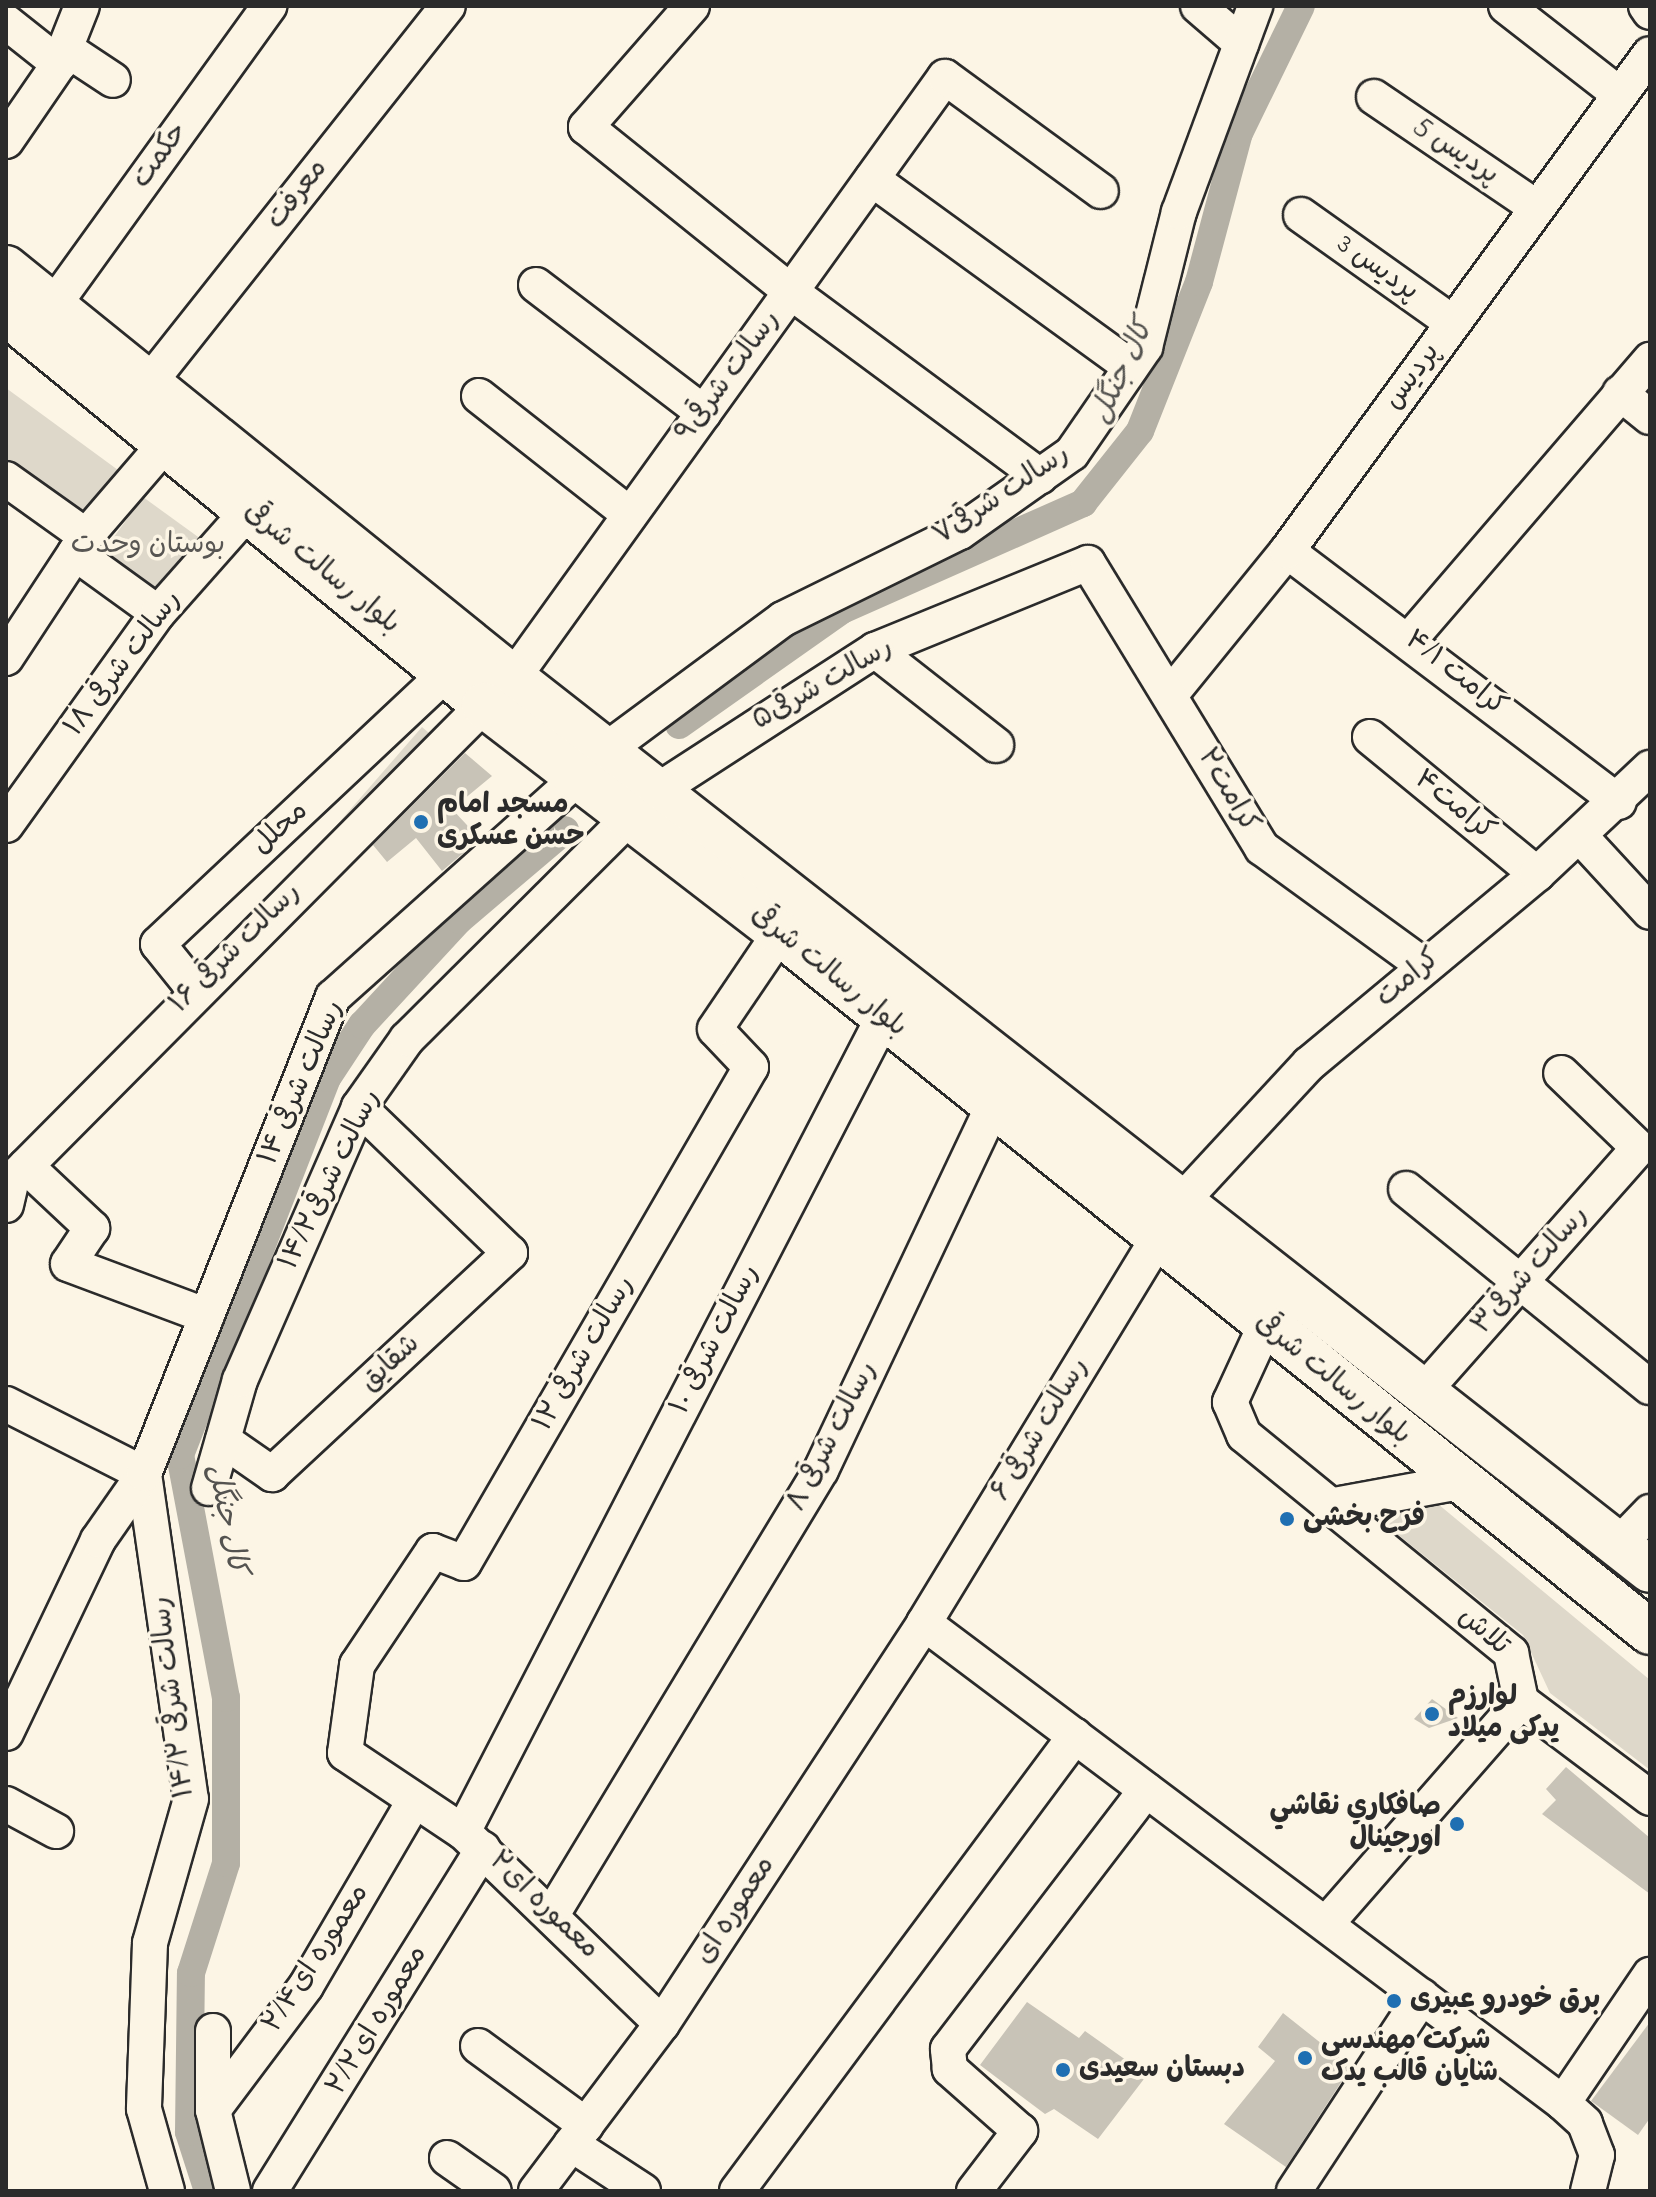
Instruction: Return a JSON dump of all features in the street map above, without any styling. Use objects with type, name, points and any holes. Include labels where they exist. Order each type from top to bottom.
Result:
[{"type":"main road","name":"بلوار رسالت شرقی","points":[[6,268],[21,323],[447,673],[498,691]]},
{"type":"main road","name":"بلوار رسالت شرقی","points":[[21,323],[149,383],[498,691],[792,919],[1170,1220],[1265,1326],[1650,1632]]},
{"type":"main road","name":"بلوار رسالت شرقی","points":[[792,919],[884,1016],[993,1106],[1170,1220],[1423,1392],[1634,1558]]},
{"type":"street","points":[[6,141],[62,57],[82,6]]},
{"type":"street","name":"حکمت","points":[[21,323],[269,6]]},
{"type":"street","name":"معرفت","points":[[149,383],[448,6]]},
{"type":"street","points":[[692,6],[586,127],[791,292],[1040,476]]},
{"type":"street","points":[[1198,6],[1241,43]]},
{"type":"street","name":"رسالت شرقی۷","points":[[593,763],[783,619],[960,532],[1072,453],[1145,347],[1179,212],[1255,6]]},
{"type":"street","points":[[1506,6],[1619,94]]},
{"type":"street","points":[[1646,6],[1650,12]]},
{"type":"street","points":[[6,22],[62,57],[113,80]]},
{"type":"street","name":"پردیس","points":[[1170,695],[1287,551],[1650,54]]},
{"type":"street","name":"رسالت شرقی۹","points":[[498,691],[630,515],[945,77],[1101,191]]},
{"type":"street","name":"پردیس 5","points":[[1374,97],[1536,207]]},
{"type":"street","points":[[872,179],[1131,367]]},
{"type":"street","name":"پردیس 3","points":[[1301,215],[1453,323]]},
{"type":"street","points":[[536,285],[704,413]]},
{"type":"street","points":[[1411,638],[1650,360]]},
{"type":"street","points":[[1620,393],[1650,417]]},
{"type":"street","points":[[479,396],[630,515]]},
{"type":"street","points":[[6,658],[80,545],[166,443]]},
{"type":"street","points":[[6,479],[158,613]]},
{"type":"street","name":"رسالت شرقی ۱۸","points":[[6,825],[158,613],[249,510]]},
{"type":"street","name":"کرامت ۴/۱","points":[[1287,551],[1411,638],[1619,802]]},
{"type":"street","name":"کرامت۲","points":[[1088,563],[1262,848],[1423,965]]},
{"type":"street","name":"رسالت شرقی۵","points":[[644,804],[875,650],[1088,563]]},
{"type":"street","points":[[875,650],[996,745]]},
{"type":"street","name":"محلل","points":[[195,990],[158,944],[447,673]]},
{"type":"street","name":"رسالت شرقی ۱۶","points":[[13,1182],[195,990],[498,691]]},
{"type":"street","name":"کرامت۴","points":[[1370,737],[1537,874]]},
{"type":"street","name":"رسالت شرقی ۱۴","points":[[6,1733],[98,1540],[144,1474],[333,997],[593,763]]},
{"type":"street","name":"کرامت","points":[[1170,1220],[1309,1064],[1423,965],[1537,874],[1619,802],[1650,768]]},
{"type":"street","name":"رسالت شرقی۱۴/۲","points":[[209,1488],[240,1380],[359,1107],[407,1039],[644,804]]},
{"type":"street","points":[[1580,836],[1650,912]]},
{"type":"street","name":"رسالت شرقی ۱۲","points":[[345,1753],[357,1665],[433,1551],[464,1563],[751,1067],[715,1029],[792,919]]},
{"type":"street","name":"رسالت شرقی ۱۰","points":[[473,1840],[548,1665],[884,1016]]},
{"type":"street","name":"رسالت شرقی۳","points":[[1423,1392],[1639,1148],[1561,1073]]},
{"type":"street","name":"رسالت شرقی ۸","points":[[553,1913],[821,1470],[993,1106]]},
{"type":"street","name":"شقایق","points":[[223,1440],[272,1474],[510,1253],[359,1107]]},
{"type":"street","points":[[13,1182],[92,1228],[68,1264],[207,1316]]},
{"type":"street","points":[[1406,1189],[1650,1387]]},
{"type":"street","name":"رسالت شرقی ۶","points":[[924,1623],[1170,1220]]},
{"type":"street","name":"تلاش","points":[[1265,1326],[1234,1389],[1231,1414],[1244,1435],[1511,1653],[1521,1701]]},
{"type":"street","points":[[6,1404],[144,1474]]},
{"type":"street","name":"رسالت شرقی ۱۴/۲","points":[[144,1474],[191,1799],[150,1943],[144,2109],[167,2191]]},
{"type":"street","points":[[1329,1506],[1460,1482]]},
{"type":"street","points":[[1634,1558],[1650,1512]]},
{"type":"street","points":[[924,1623],[1563,2103],[1585,2123],[1597,2155],[1588,2191]]},
{"type":"street","name":"معموره ای","points":[[536,2191],[662,2024],[924,1623]]},
{"type":"street","points":[[1326,1924],[1521,1701],[1650,1798]]},
{"type":"street","points":[[737,2191],[1075,1736]]},
{"type":"street","name":"معموره ای۲","points":[[345,1753],[413,1803],[473,1840],[553,1913],[662,2024]]},
{"type":"street","points":[[974,2191],[1020,2131],[950,2069],[948,2049],[1146,1790]]},
{"type":"street","name":"معموره ای۲/۴","points":[[213,2110],[306,1986],[413,1803]]},
{"type":"street","points":[[6,1804],[56,1831]]},
{"type":"street","name":"معموره ای۲/۲","points":[[270,2191],[473,1840]]},
{"type":"street","points":[[1563,2103],[1650,1975]]},
{"type":"street","points":[[1294,2191],[1422,1996]]},
{"type":"street","points":[[213,2031],[213,2110],[233,2191]]},
{"type":"street","points":[[478,2046],[643,2191]]},
{"type":"street","points":[[447,2158],[494,2191]]},
{"type":"green space","points":[[6,388],[118,470],[82,519],[6,464]]},
{"type":"green space","name":"بوستان وحدت","points":[[143,497],[201,539],[158,598],[100,556]]},
{"type":"green space","points":[[422,727],[430,734],[206,992],[198,985]]},
{"type":"green space","points":[[1438,1504],[1650,1680],[1650,1770],[1550,1693],[1523,1635],[1371,1513]]},
{"type":"building","name":"مسجد امام حسن عسکری","points":[[465,753],[492,776],[452,809],[480,839],[442,871],[416,838],[387,862],[373,845]]},
{"type":"building","name":"لوارزم یدکی میلاد","points":[[1432,1699],[1458,1718],[1429,1728],[1414,1719]]},
{"type":"building","points":[[1566,1767],[1650,1838],[1650,1894],[1542,1814],[1556,1800],[1546,1789]]},
{"type":"building","name":"دبستان سعیدی","points":[[1027,2002],[1079,2038],[1085,2031],[1147,2075],[1098,2139],[1054,2109],[1045,2114],[980,2065]]},
{"type":"building","points":[[1283,2013],[1351,2067],[1286,2167],[1224,2124],[1275,2061],[1258,2047]]},
{"type":"building","points":[[1650,2022],[1650,2118],[1638,2135],[1591,2101]]},
{"type":"waterway","name":"کال جنگل","points":[[679,725],[842,610],[1083,503],[1140,431],[1199,282],[1239,133],[1301,6]]},
{"type":"waterway","name":"کال جنگل","points":[[208,2191],[189,2132],[191,1973],[226,1863],[226,1698],[180,1455],[327,1078],[362,1025],[459,920],[565,830]]},
{"type":"place","name":"مسجد امام حسن عسکری","points":[[421,822]]},
{"type":"place","name":"فرح بخشی","points":[[1287,1519]]},
{"type":"place","name":"لوارزم یدکی میلاد","points":[[1432,1714]]},
{"type":"place","name":"صافكاري نقاشي اورجينال","points":[[1457,1824]]},
{"type":"place","name":"برق خودرو عبیری","points":[[1394,2001]]},
{"type":"place","name":"شرکت مهندسی شایان قالب یدک","points":[[1305,2058]]},
{"type":"place","name":"دبستان سعیدی","points":[[1063,2070]]}]
